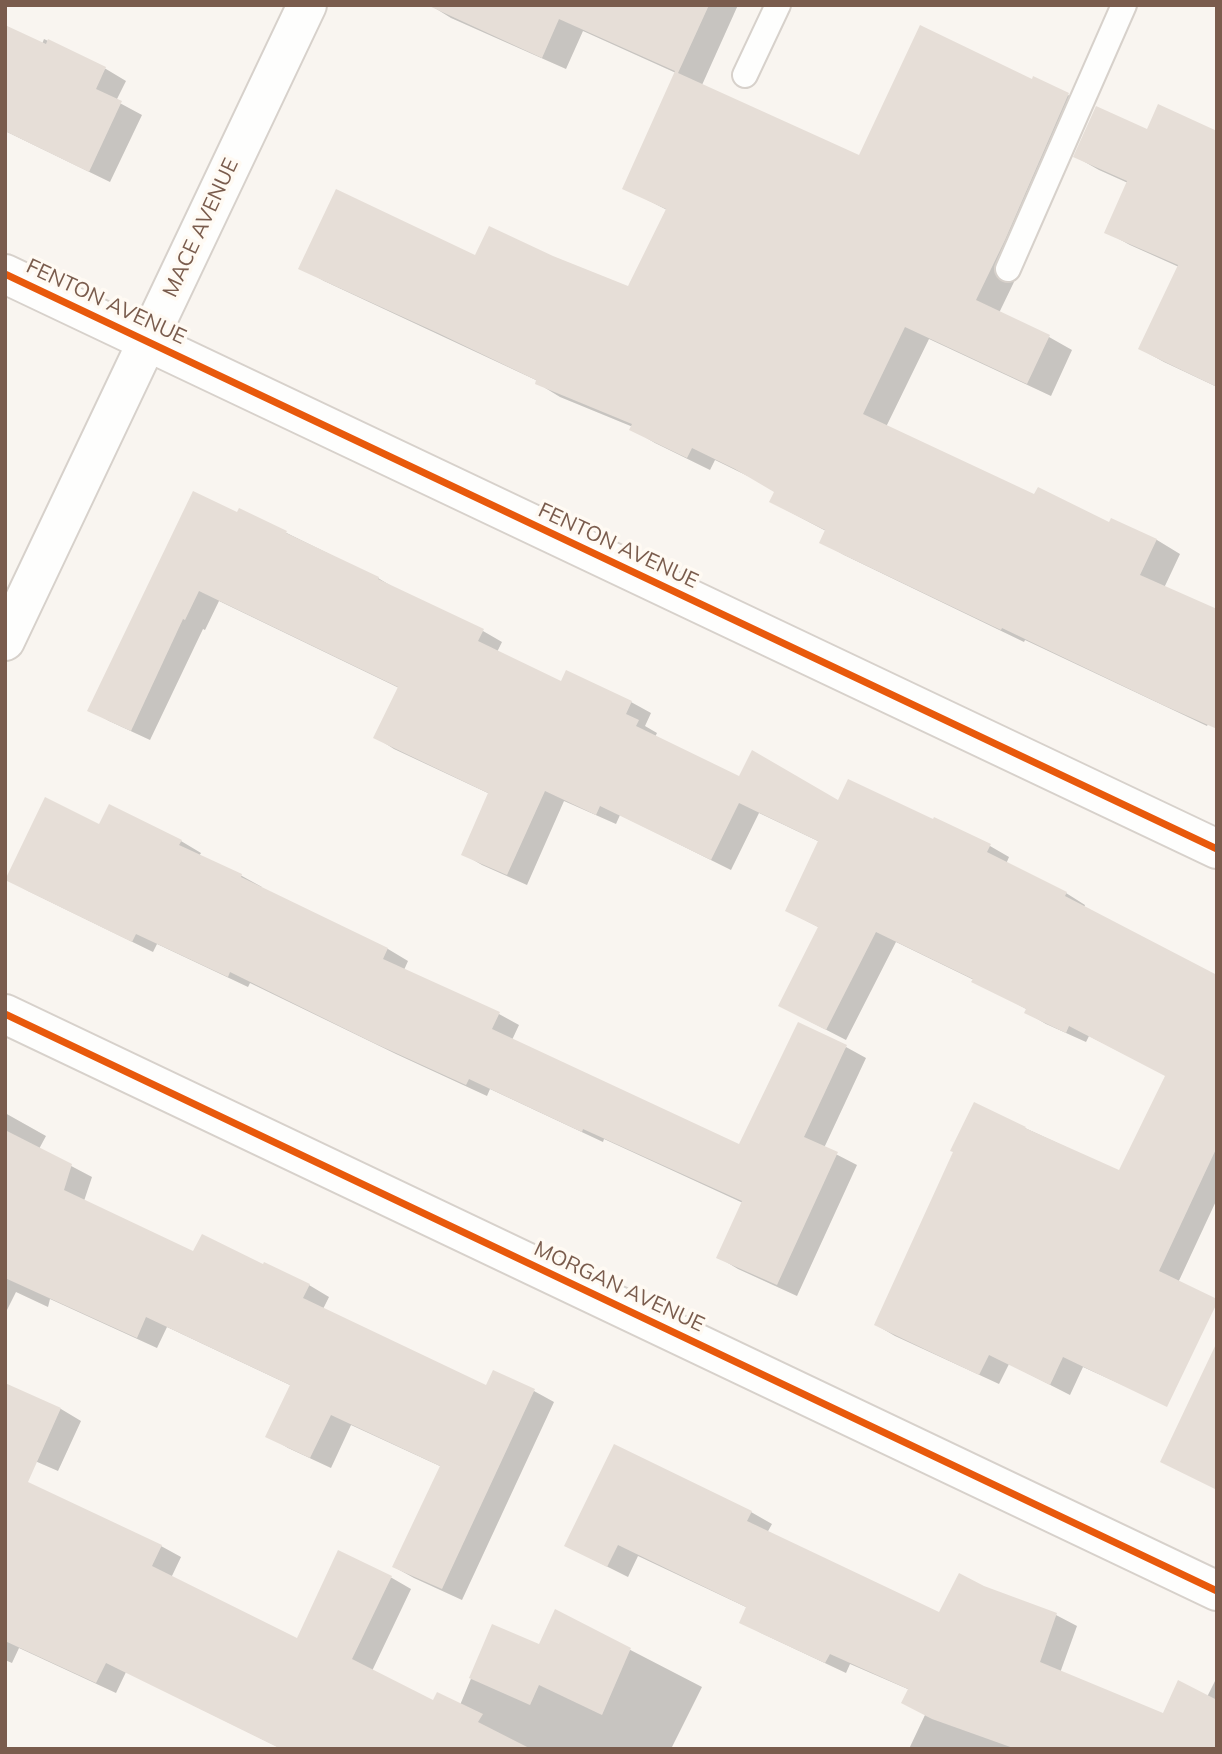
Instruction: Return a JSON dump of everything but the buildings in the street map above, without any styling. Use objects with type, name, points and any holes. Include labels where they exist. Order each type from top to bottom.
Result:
[{"type":"street","name":"MACE AVENUE","points":[[5,640],[307,5]]},
{"type":"street","name":"FENTON AVENUE","points":[[5,274],[1217,849]]},
{"type":"street","name":"MORGAN AVENUE","points":[[5,1014],[1217,1591]]},
{"type":"lane","points":[[745,75],[778,5]]},
{"type":"lane","points":[[1008,269],[1124,5]]},
{"type":"cycle path","points":[[5,274],[1217,849]]},
{"type":"cycle path","points":[[5,1014],[1217,1591]]}]
